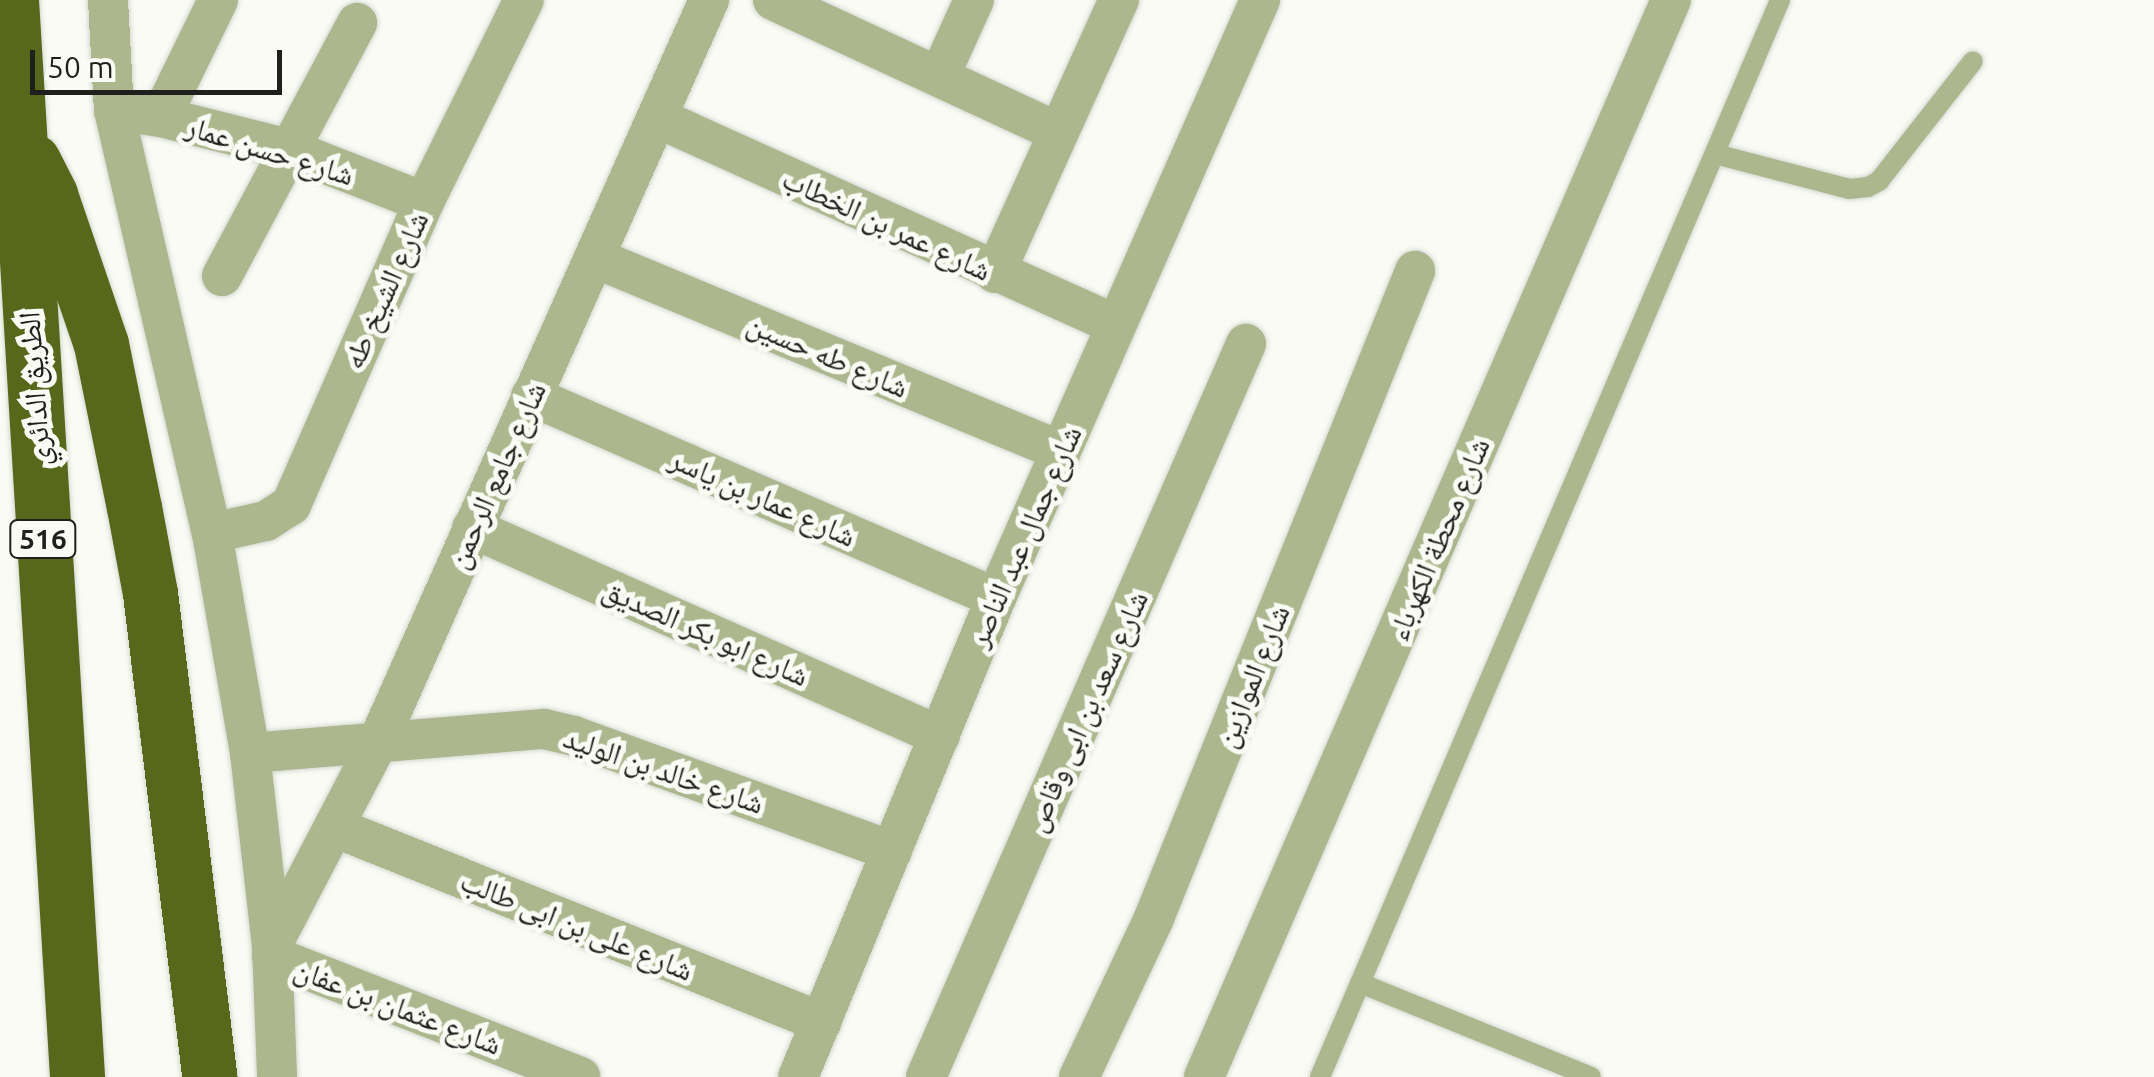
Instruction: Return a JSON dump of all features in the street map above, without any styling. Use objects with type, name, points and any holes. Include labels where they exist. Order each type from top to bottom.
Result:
[{"type":"highway","name":"الطريق الدائري","points":[[11,0],[77,1077]]},
{"type":"highway","points":[[18,132],[50,195],[76,264],[101,344],[127,470],[150,593],[210,1077]]},
{"type":"street","points":[[108,0],[114,110],[212,533],[250,752],[272,950],[277,1077]]},
{"type":"street","points":[[161,117],[218,0]]},
{"type":"street","name":"شارع الشيخ طه","points":[[212,533],[266,521],[291,505],[424,202],[524,0]]},
{"type":"street","name":"شارع جامع الرحمن","points":[[272,950],[377,744],[710,0]]},
{"type":"street","points":[[773,0],[940,74],[1058,132]]},
{"type":"street","points":[[940,74],[974,0]]},
{"type":"street","points":[[995,274],[1119,0]]},
{"type":"street","name":"شارع جمال عبد الناصر","points":[[798,1077],[996,598],[1260,0]]},
{"type":"street","name":"شارع محطة الكهرباء","points":[[1204,1077],[1671,0]]},
{"type":"street","points":[[222,276],[357,22]]},
{"type":"street","name":"شارع حسن عمار","points":[[114,110],[161,117],[288,149],[424,202]]},
{"type":"street","name":"شارع عمر بن الخطاب","points":[[660,119],[995,274],[1116,324]]},
{"type":"street","name":"شارع طه حسين","points":[[595,258],[1062,452]]},
{"type":"street","name":"شارع الموازين","points":[[1078,1077],[1154,918],[1415,271]]},
{"type":"street","name":"شارع سعد بن ابى وقاص","points":[[926,1077],[1246,344]]},
{"type":"street","name":"شارع عمار بن ياسر","points":[[531,396],[996,598]]},
{"type":"street","name":"شارع ابو بكر الصديق","points":[[472,528],[940,736]]},
{"type":"street","name":"شارع خالد بن الوليد","points":[[250,752],[544,730],[574,736],[892,851]]},
{"type":"street","name":"شارع على بن ابى طالب","points":[[334,827],[821,1022]]},
{"type":"street","name":"شارع عثمان بن عفان","points":[[272,950],[580,1077]]},
{"type":"lane","points":[[1320,1077],[1780,0]]},
{"type":"lane","points":[[1715,154],[1850,189],[1868,187],[1879,181],[1973,62]]},
{"type":"lane","points":[[1360,984],[1591,1077]]}]
